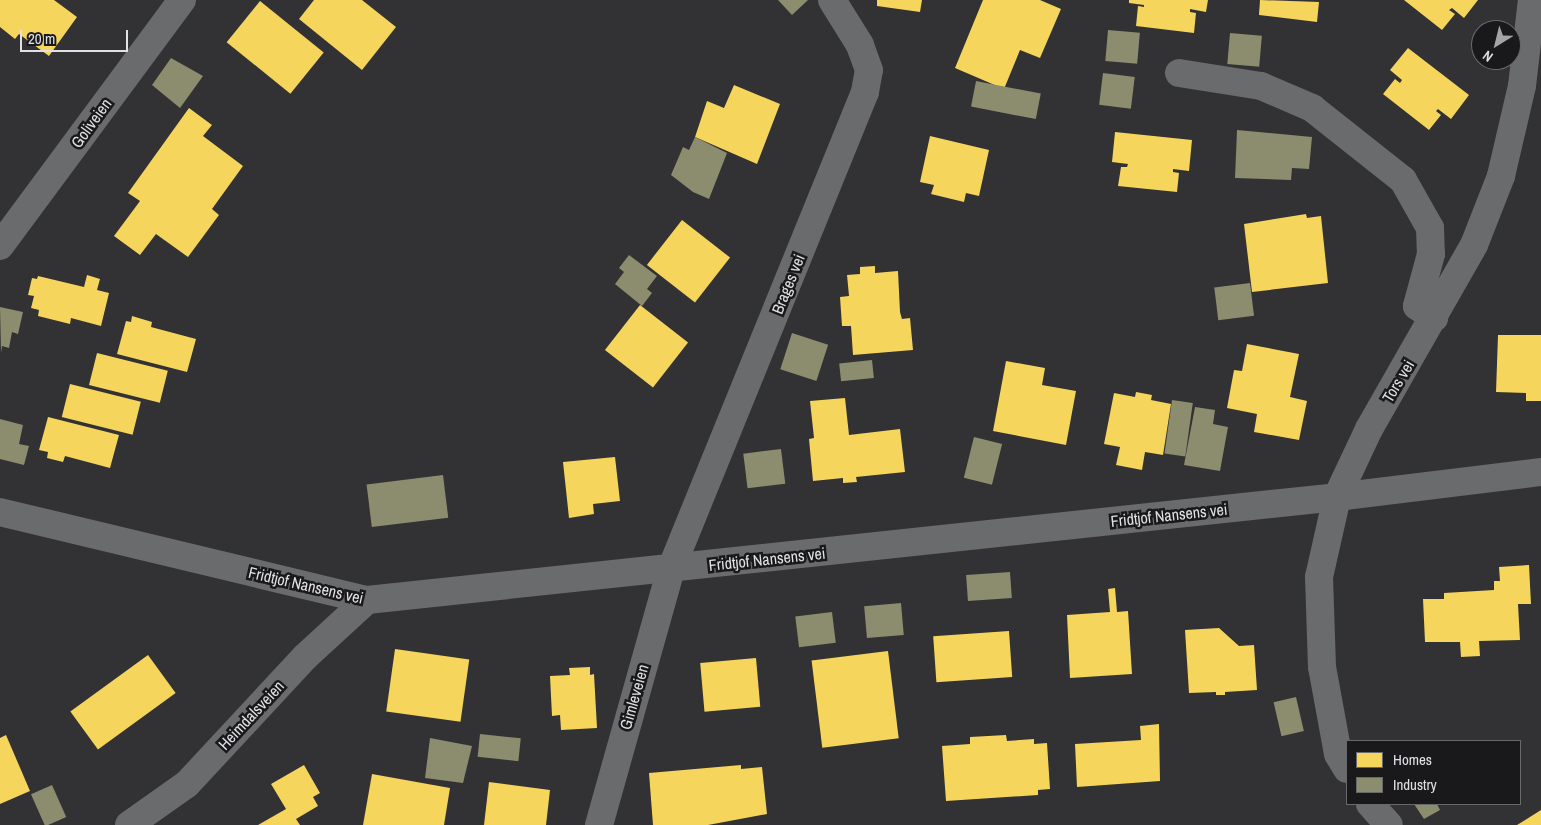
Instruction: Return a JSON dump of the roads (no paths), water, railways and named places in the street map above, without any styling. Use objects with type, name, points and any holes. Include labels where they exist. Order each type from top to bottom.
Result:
[{"type":"street","name":"Goliveien","points":[[0,246],[182,0]]},
{"type":"street","name":"Brages vei","points":[[671,569],[865,92],[869,70],[860,44],[832,0]]},
{"type":"street","name":"Tors vei","points":[[1346,767],[1338,754],[1322,667],[1319,577],[1337,497],[1369,429],[1474,245],[1501,176],[1522,86],[1532,0]]},
{"type":"street","points":[[1179,73],[1261,86],[1312,108],[1403,180],[1430,228],[1431,254],[1417,306],[1434,318]]},
{"type":"street","name":"Fridtjof Nansens vei","points":[[0,512],[367,600],[1337,497],[1541,472]]},
{"type":"street","name":"Gimleveien","points":[[599,825],[671,569]]},
{"type":"street","name":"Heimdalsveien","points":[[130,825],[187,784],[305,657],[367,600]]},
{"type":"street","points":[[1371,805],[1389,825]]}]
